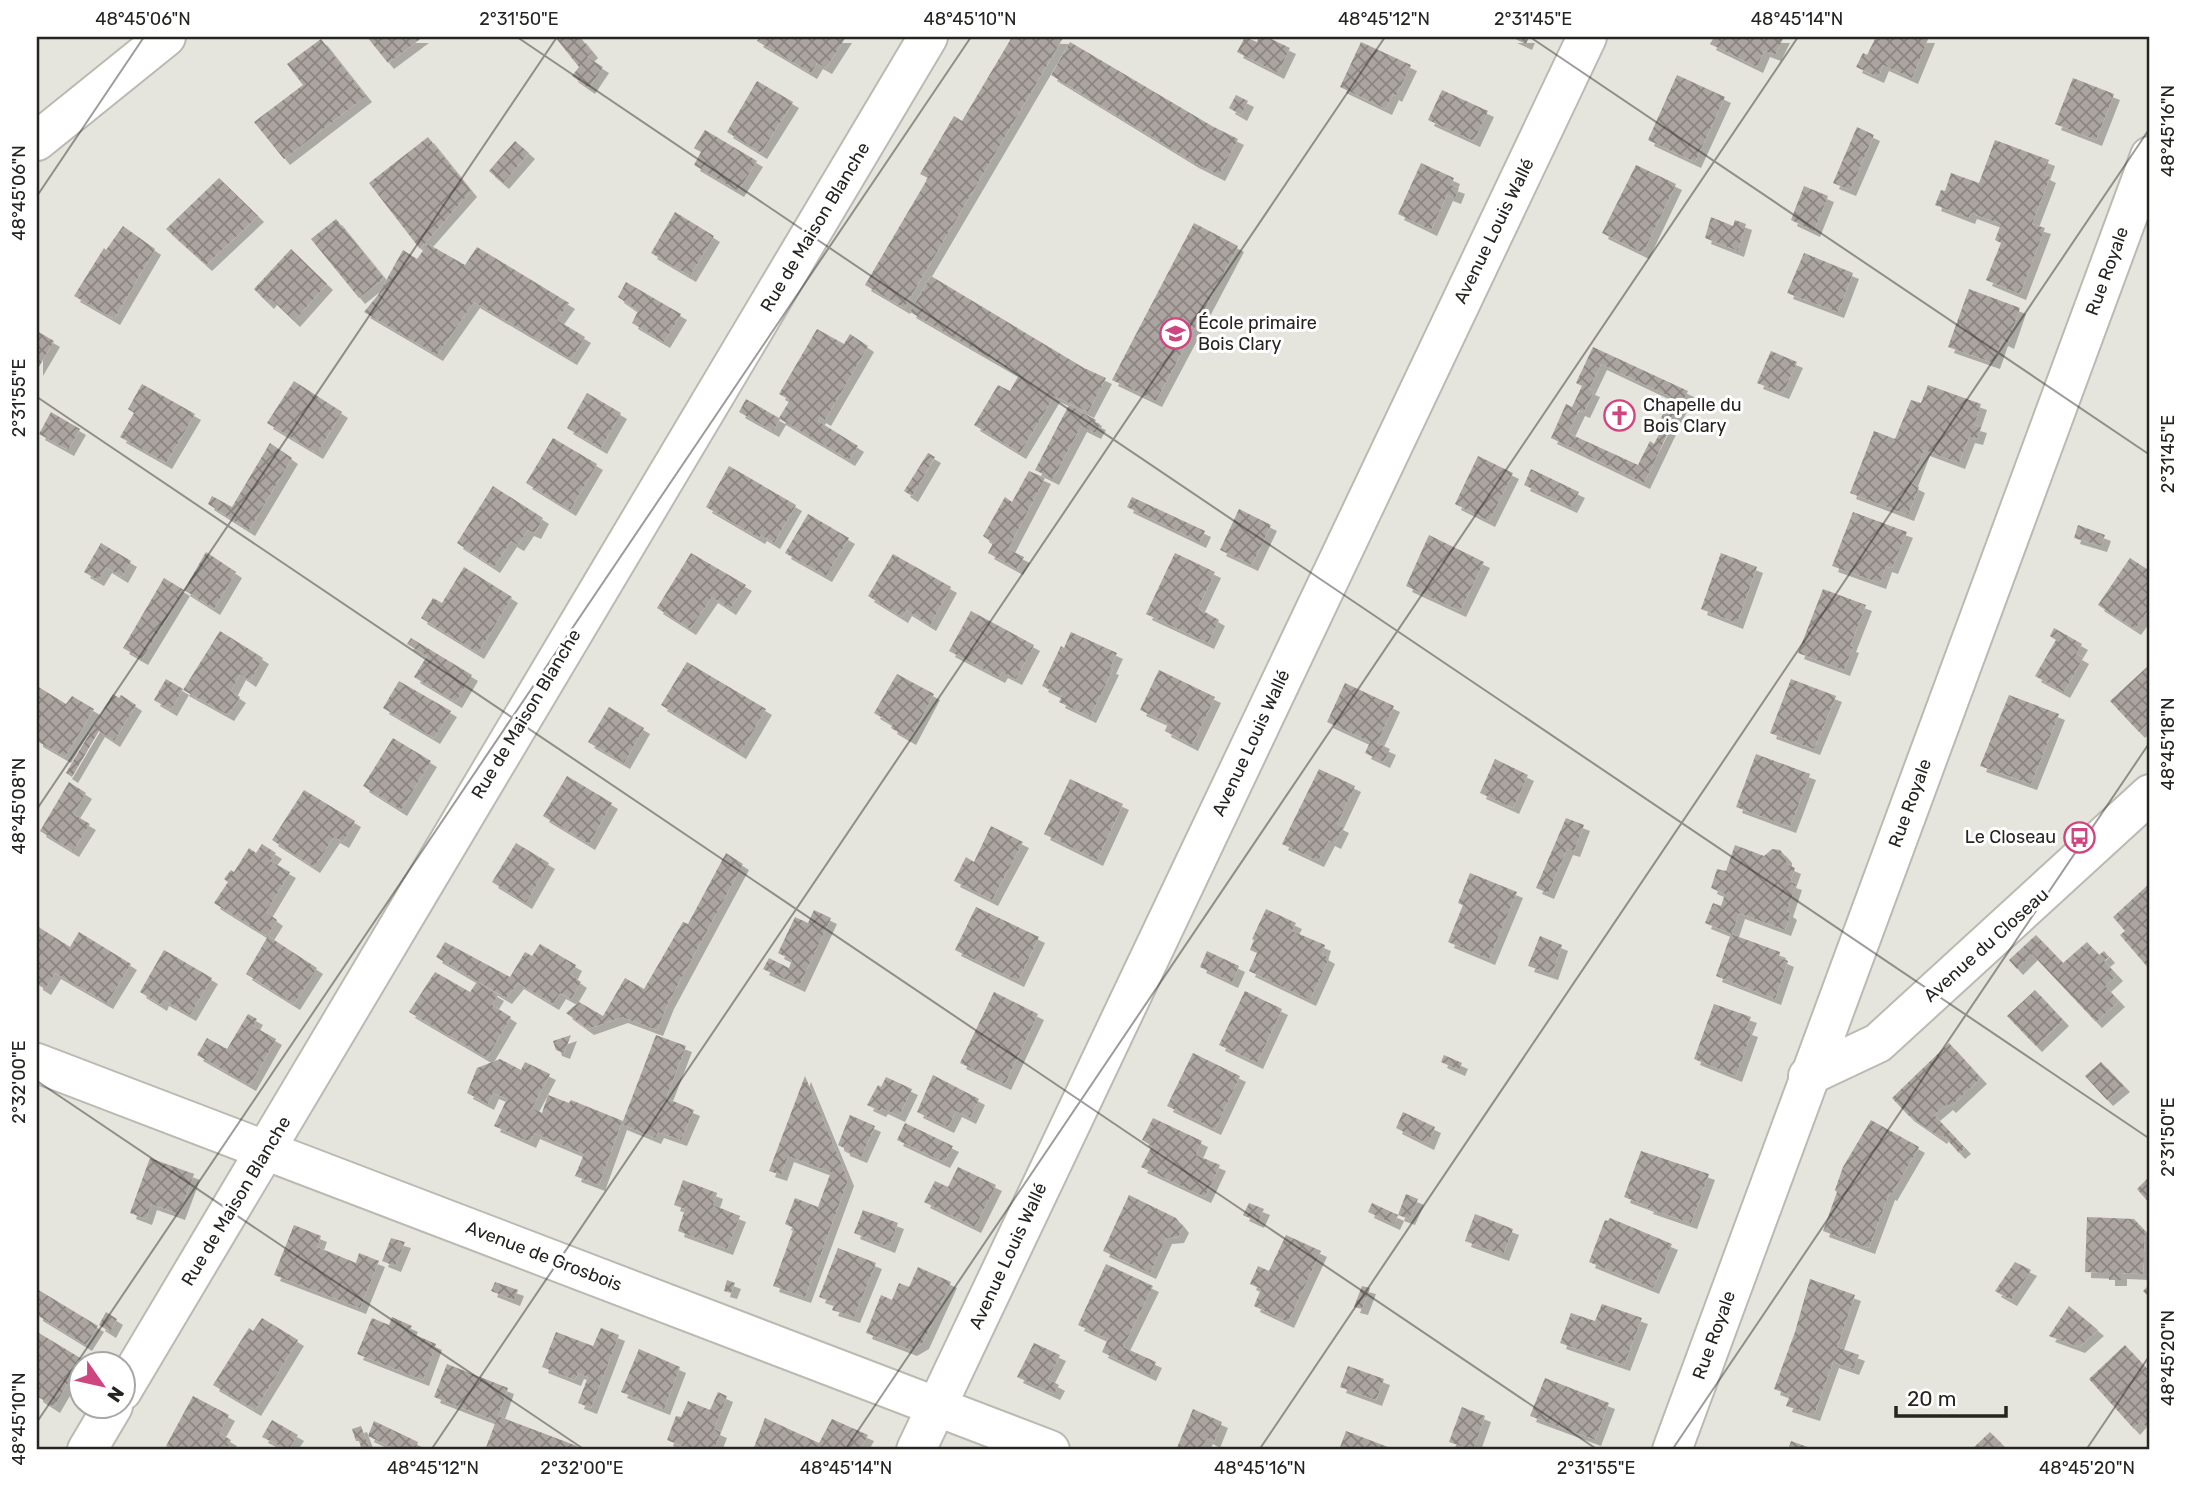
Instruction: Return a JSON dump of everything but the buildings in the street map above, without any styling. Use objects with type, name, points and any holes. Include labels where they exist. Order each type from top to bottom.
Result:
[{"type":"street","points":[[37,141],[166,37]]},
{"type":"street","name":"Rue de Maison Blanche","points":[[136,1368],[928,37]]},
{"type":"street","name":"Avenue Louis Wallé","points":[[916,1450],[1587,37]]},
{"type":"street","name":"Rue Royale","points":[[1672,1450],[2150,156]]},
{"type":"street","name":"Avenue du Closeau","points":[[1808,1076],[1878,1043],[2150,794]]},
{"type":"street","name":"Avenue de Grosbois","points":[[37,1063],[1050,1450]]},
{"type":"street","points":[[87,1450],[105,1420]]},
{"type":"place","name":"École primaire Bois Clary","points":[[1175,333]]},
{"type":"place","name":"Chapelle du Bois Clary","points":[[1620,415]]},
{"type":"place","name":"Le Closeau","points":[[2079,837]]}]
